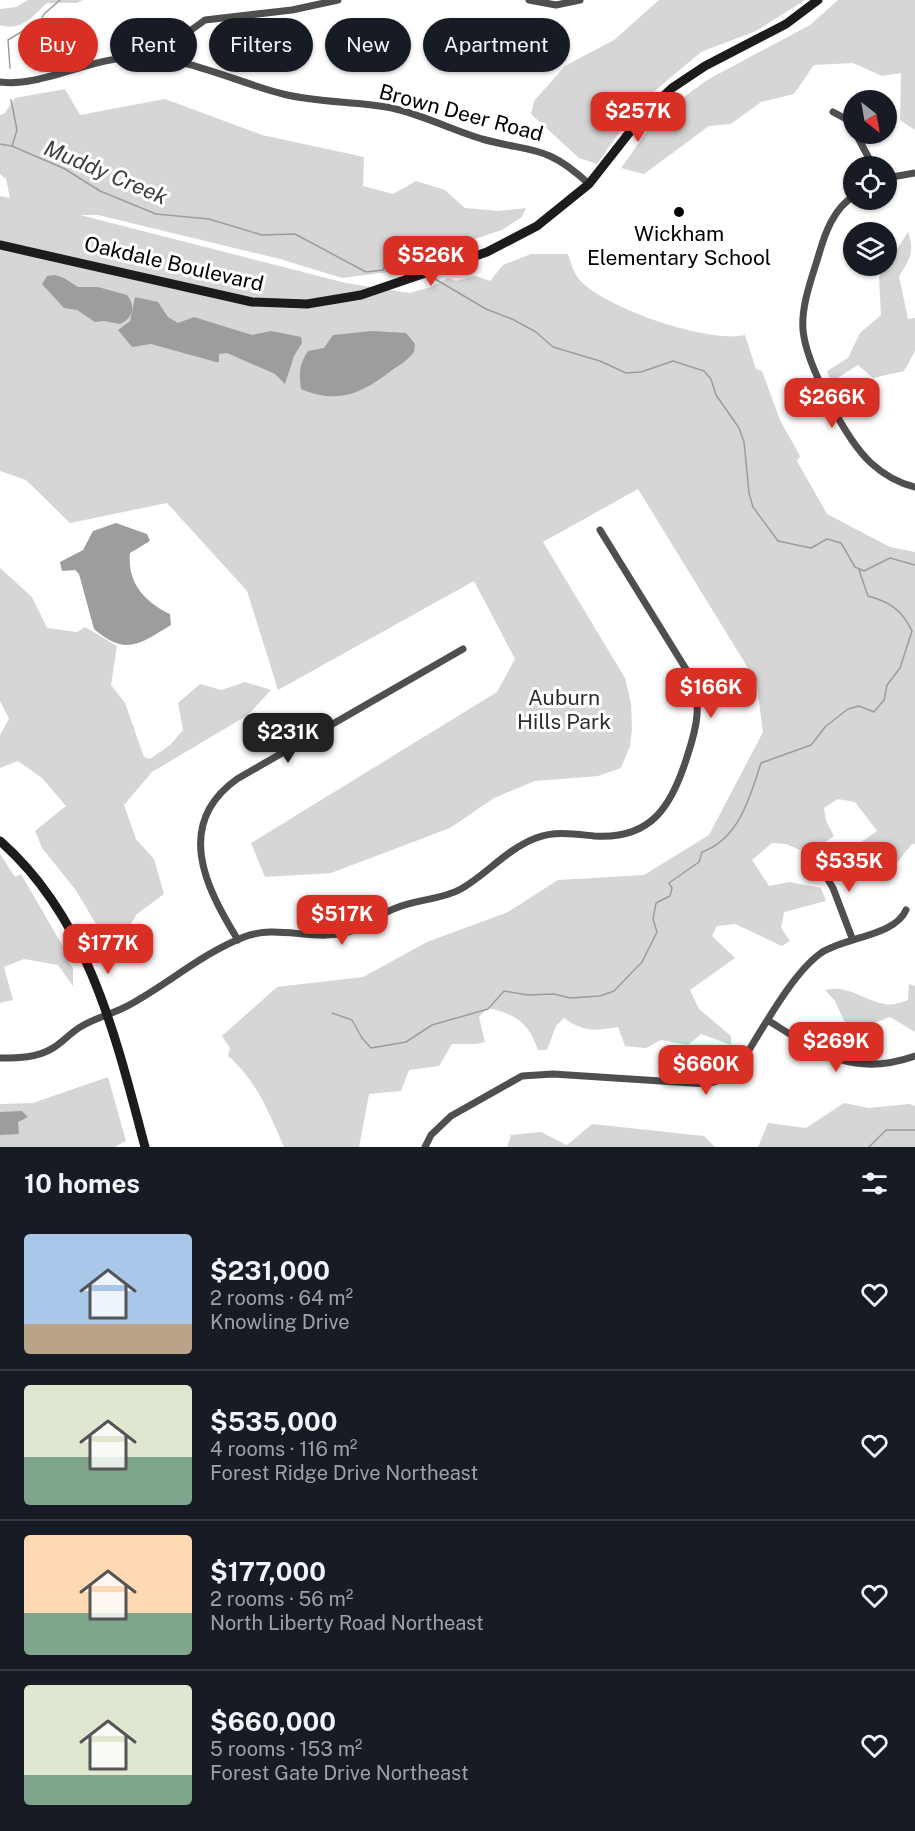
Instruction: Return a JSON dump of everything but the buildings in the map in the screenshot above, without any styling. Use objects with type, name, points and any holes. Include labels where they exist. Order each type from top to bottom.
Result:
[{"type":"main road","name":"Oakdale Boulevard","points":[[0,245],[226,297],[270,304],[325,302],[405,282],[448,267],[521,236],[553,216],[589,184],[644,114],[672,88],[710,62],[786,24],[818,0]]},
{"type":"main road","points":[[0,841],[32,875],[62,918],[93,974],[108,1015],[145,1147]]},
{"type":"street","points":[[197,26],[205,20],[292,10],[338,0]]},
{"type":"street","points":[[529,0],[556,5],[580,0]]},
{"type":"street","name":"Brown Deer Road","points":[[0,82],[24,81],[110,60]]},
{"type":"street","name":"Brown Deer Road","points":[[197,68],[283,94],[392,108],[486,140],[538,150],[558,158],[589,184]]},
{"type":"street","points":[[833,112],[843,118]]},
{"type":"street","points":[[897,176],[915,173]]},
{"type":"street","points":[[843,206],[837,212],[822,241],[806,303],[803,327],[805,343],[815,375],[864,456],[890,478],[915,487]]},
{"type":"street","points":[[0,1058],[39,1054],[52,1049],[82,1026],[108,1015],[238,940],[262,933],[324,936],[349,932],[397,907],[453,893],[522,844],[539,837],[562,833],[605,837],[624,834],[648,824],[665,808],[678,787],[697,728],[698,699],[689,674],[600,530]]},
{"type":"street","points":[[238,940],[207,880],[200,854],[200,833],[213,802],[237,779],[463,649]]},
{"type":"street","points":[[817,862],[833,888],[852,938]]},
{"type":"street","points":[[424,1147],[431,1135],[451,1116],[522,1076],[538,1074],[699,1084],[715,1083],[731,1074],[739,1066],[809,962],[822,952],[852,938],[889,928],[902,918],[906,910]]},
{"type":"street","points":[[769,1021],[819,1053],[837,1060],[875,1066],[915,1056]]},
{"type":"green space","points":[[28,0],[83,0],[77,3],[47,3],[32,18],[18,18],[18,25],[7,27],[0,25],[0,9],[16,7]]},
{"type":"green space","points":[[659,0],[805,0],[756,31],[701,52],[657,89],[630,117],[597,164],[579,158],[531,114],[534,101],[560,72],[570,72],[570,63],[614,40]]},
{"type":"green space","points":[[838,0],[915,0],[915,130],[900,120],[901,73],[882,76],[853,63],[814,65],[794,94],[761,102],[731,124],[709,126],[644,174],[621,168],[658,116],[707,80],[810,25]]},
{"type":"green space","name":"Auburn Hills Park","points":[[65,89],[80,115],[165,99],[262,135],[364,157],[363,186],[393,194],[416,181],[445,190],[465,208],[498,211],[526,208],[522,217],[502,230],[459,244],[397,271],[342,278],[280,259],[98,215],[80,215],[346,283],[409,293],[431,287],[448,278],[456,281],[476,276],[490,281],[503,265],[531,254],[568,254],[579,279],[610,301],[633,312],[683,329],[708,334],[745,335],[756,369],[762,371],[780,420],[800,456],[797,461],[827,514],[890,547],[915,552],[915,844],[912,844],[895,865],[877,859],[839,878],[831,863],[877,831],[855,802],[838,799],[824,808],[826,821],[834,836],[809,854],[786,844],[772,843],[752,860],[769,886],[789,882],[821,888],[826,901],[784,912],[781,928],[790,941],[782,946],[735,924],[717,926],[712,936],[735,958],[690,990],[699,1009],[731,1036],[731,1045],[701,1034],[688,1045],[661,1040],[646,1048],[625,1046],[618,1027],[584,1028],[564,1018],[556,1026],[547,1050],[538,1050],[530,1033],[520,1021],[488,1008],[479,1017],[485,1042],[452,1044],[439,1066],[409,1070],[401,1091],[369,1094],[359,1147],[284,1147],[255,1087],[228,1056],[230,1048],[222,1036],[277,987],[363,977],[427,942],[508,912],[558,880],[644,875],[709,835],[763,732],[756,681],[638,489],[543,542],[625,678],[631,703],[632,729],[630,746],[621,768],[598,776],[535,781],[494,798],[450,828],[331,873],[265,877],[251,843],[497,692],[515,659],[474,581],[278,690],[247,591],[167,503],[70,523],[26,480],[0,471],[0,196],[10,198],[6,179],[0,174],[0,115],[4,114],[15,98]]},
{"type":"green space","points":[[908,232],[911,244],[910,255],[899,276],[908,319],[915,318],[915,351],[904,371],[873,378],[858,365],[831,382],[827,371],[848,358],[860,333],[881,315],[879,277],[897,276],[897,249]]},
{"type":"green space","points":[[0,568],[32,597],[47,628],[77,632],[85,627],[117,646],[111,685],[125,703],[144,757],[150,759],[170,745],[183,730],[178,703],[200,684],[221,690],[245,682],[271,690],[248,715],[152,772],[124,805],[136,839],[154,859],[164,894],[137,914],[113,952],[75,889],[42,848],[35,831],[66,806],[42,778],[18,761],[0,768],[0,735],[9,719],[0,701]]},
{"type":"green space","points":[[0,854],[15,877],[21,874],[65,950],[62,951],[73,968],[73,986],[58,965],[24,959],[4,967],[13,1000],[0,1003]]},
{"type":"green space","points":[[909,984],[915,986],[915,1032],[890,1017],[864,1027],[844,1021],[835,1001],[825,990],[841,989],[877,1002],[897,1004],[908,1000]]},
{"type":"green space","points":[[108,1077],[126,1141],[115,1147],[0,1147],[0,1104],[33,1103]]},
{"type":"green space","points":[[844,1103],[869,1108],[909,1104],[915,1106],[915,1147],[758,1147],[768,1123],[806,1128]]},
{"type":"green space","points":[[592,1124],[704,1136],[715,1147],[507,1147],[511,1135],[541,1132],[567,1145]]},
{"type":"shaded area","points":[[55,275],[78,287],[98,287],[127,295],[132,303],[130,316],[120,324],[95,322],[77,310],[64,308],[42,284],[47,276]]},
{"type":"shaded area","points":[[135,297],[158,302],[168,317],[178,323],[194,317],[252,335],[271,331],[301,337],[302,343],[294,356],[285,384],[275,374],[227,353],[219,354],[219,362],[216,362],[151,344],[132,347],[118,330],[130,321]]},
{"type":"shaded area","points":[[372,331],[406,333],[415,344],[414,352],[404,362],[371,385],[350,394],[327,396],[301,389],[300,369],[308,351],[324,348],[333,335]]},
{"type":"shaded area","points":[[116,523],[147,534],[150,541],[130,553],[131,574],[146,597],[170,614],[171,625],[142,642],[125,645],[105,638],[94,629],[79,574],[75,570],[62,571],[60,562],[83,550],[93,531]]},
{"type":"shaded area","points":[[22,1111],[28,1117],[18,1122],[19,1134],[0,1135],[0,1112]]},
{"type":"waterway","points":[[10,68],[8,40],[41,20],[44,14],[60,0]]},
{"type":"waterway","points":[[11,100],[17,130],[12,146]]},
{"type":"waterway","name":"Muddy Creek","points":[[0,144],[12,146],[65,169],[100,191],[156,214],[209,219],[262,235],[295,234],[366,272],[383,270],[387,260],[396,258],[421,271]]},
{"type":"waterway","name":"Muddy Creek","points":[[430,276],[486,309],[536,332],[553,347],[600,361],[626,373],[641,372],[673,361],[704,371],[711,379],[716,395],[739,428],[744,442],[749,493],[753,507],[778,541],[811,548],[827,539],[841,543],[855,567],[864,571],[890,558],[915,565]]},
{"type":"waterway","points":[[332,1013],[352,1020],[362,1038],[371,1048],[406,1042],[432,1025],[488,1009],[504,991],[528,995],[554,994],[570,998],[600,996],[614,991],[642,962],[657,932],[653,919],[656,903],[670,896],[672,888],[669,883],[699,862],[702,852],[715,846],[734,827],[747,803],[761,763],[811,745],[826,726],[848,709],[859,706],[874,712],[884,700],[887,685],[900,668],[912,631],[894,608],[868,596],[859,570]]},
{"type":"waterway","points":[[869,1147],[886,1130],[915,1130]]},
{"type":"place","name":"Wickham Elementary School","points":[[679,212]]}]
